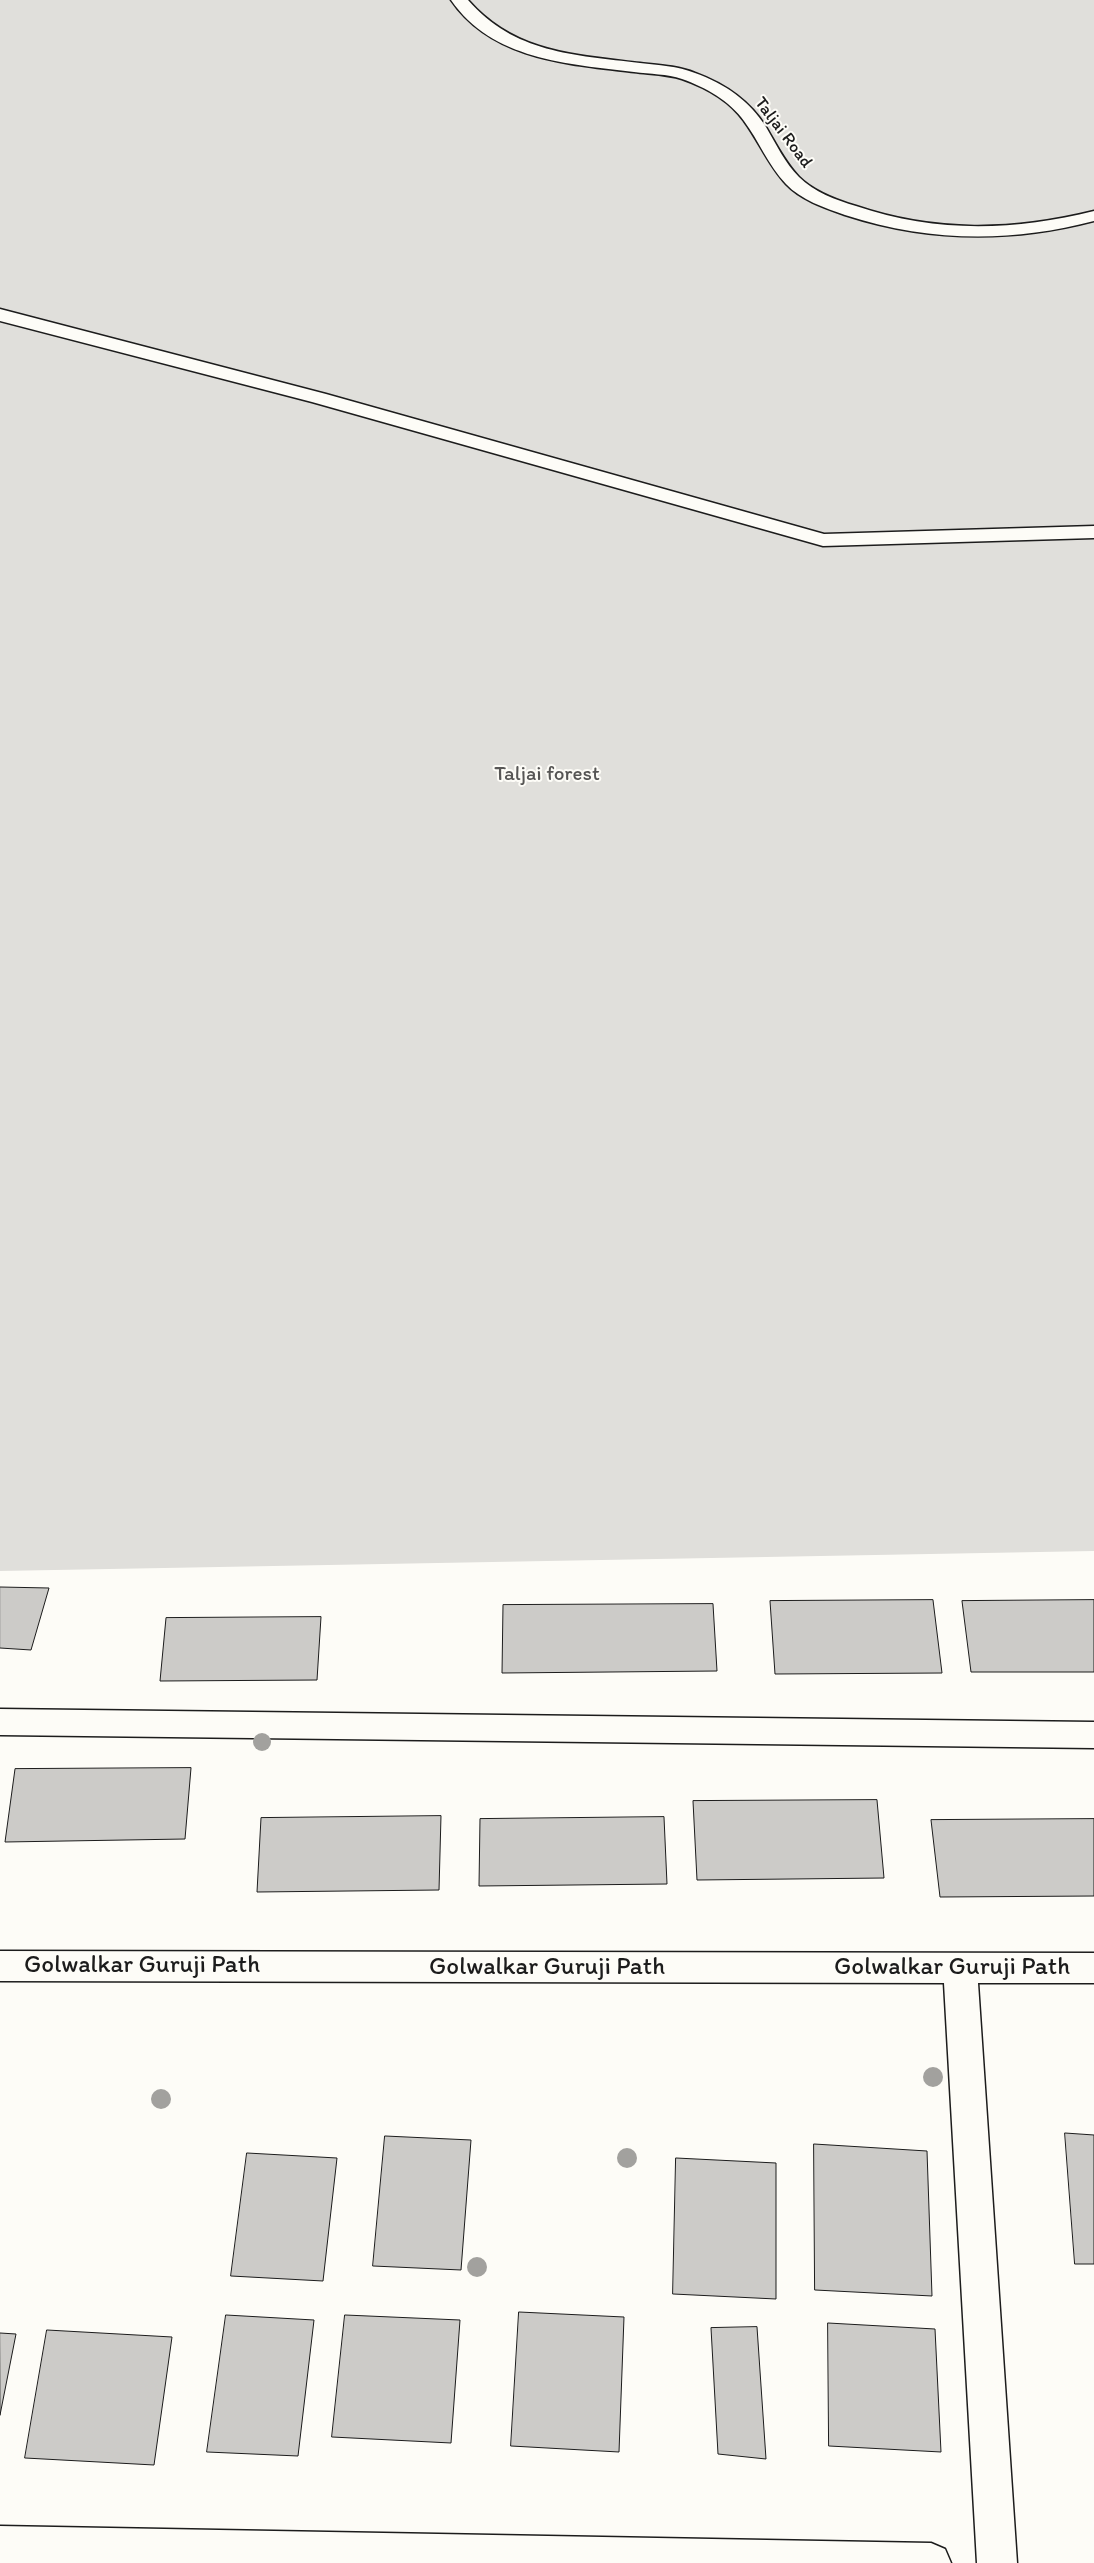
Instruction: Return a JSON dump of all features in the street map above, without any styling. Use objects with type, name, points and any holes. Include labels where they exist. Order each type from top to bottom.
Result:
[{"type":"street","name":"Taljai Road","points":[[459,0],[471,18],[495,35],[537,54],[692,77],[726,94],[751,118],[772,156],[795,183],[822,200],[875,221],[933,230],[1002,233],[1058,227],[1094,216]]},
{"type":"street","points":[[0,315],[328,401],[823,540],[1094,532]]},
{"type":"street","points":[[0,1722],[1094,1735]]},
{"type":"street","name":"Golwalkar Guruji Path","points":[[0,1966],[1094,1968]]},
{"type":"street","points":[[960,1969],[997,2563]]},
{"type":"street","points":[[0,2546],[442,2558],[931,2563]]},
{"type":"green space","name":"Taljai forest","points":[[0,0],[1094,0],[1094,1551],[0,1571]]},
{"type":"building","points":[[0,1587],[49,1588],[31,1650],[0,1648]]},
{"type":"building","points":[[933,1600],[942,1673],[775,1674],[770,1601]]},
{"type":"building","points":[[1094,1600],[1094,1672],[971,1672],[962,1601]]},
{"type":"building","points":[[713,1604],[717,1671],[502,1673],[503,1605]]},
{"type":"building","points":[[321,1617],[317,1680],[160,1681],[166,1618]]},
{"type":"building","points":[[191,1768],[185,1839],[5,1842],[15,1769]]},
{"type":"building","points":[[877,1800],[884,1878],[697,1880],[693,1801]]},
{"type":"building","points":[[441,1816],[439,1890],[257,1892],[261,1818]]},
{"type":"building","points":[[664,1817],[667,1884],[479,1886],[480,1819]]},
{"type":"building","points":[[1094,1819],[1094,1896],[940,1897],[931,1820]]},
{"type":"building","points":[[1065,2133],[1094,2135],[1094,2264],[1075,2264]]},
{"type":"building","points":[[385,2136],[471,2140],[461,2270],[373,2266]]},
{"type":"building","points":[[814,2144],[927,2151],[932,2296],[815,2290]]},
{"type":"building","points":[[247,2153],[337,2158],[323,2281],[231,2276]]},
{"type":"building","points":[[676,2158],[776,2163],[776,2299],[673,2294]]},
{"type":"building","points":[[519,2312],[624,2317],[619,2452],[511,2446]]},
{"type":"building","points":[[226,2315],[314,2320],[298,2456],[207,2452]]},
{"type":"building","points":[[345,2315],[460,2320],[451,2443],[332,2437]]},
{"type":"building","points":[[828,2323],[935,2329],[941,2452],[829,2446]]},
{"type":"building","points":[[757,2327],[766,2459],[718,2454],[711,2328]]},
{"type":"building","points":[[47,2330],[172,2337],[154,2465],[25,2458]]},
{"type":"building","points":[[0,2333],[16,2334],[0,2415]]}]
